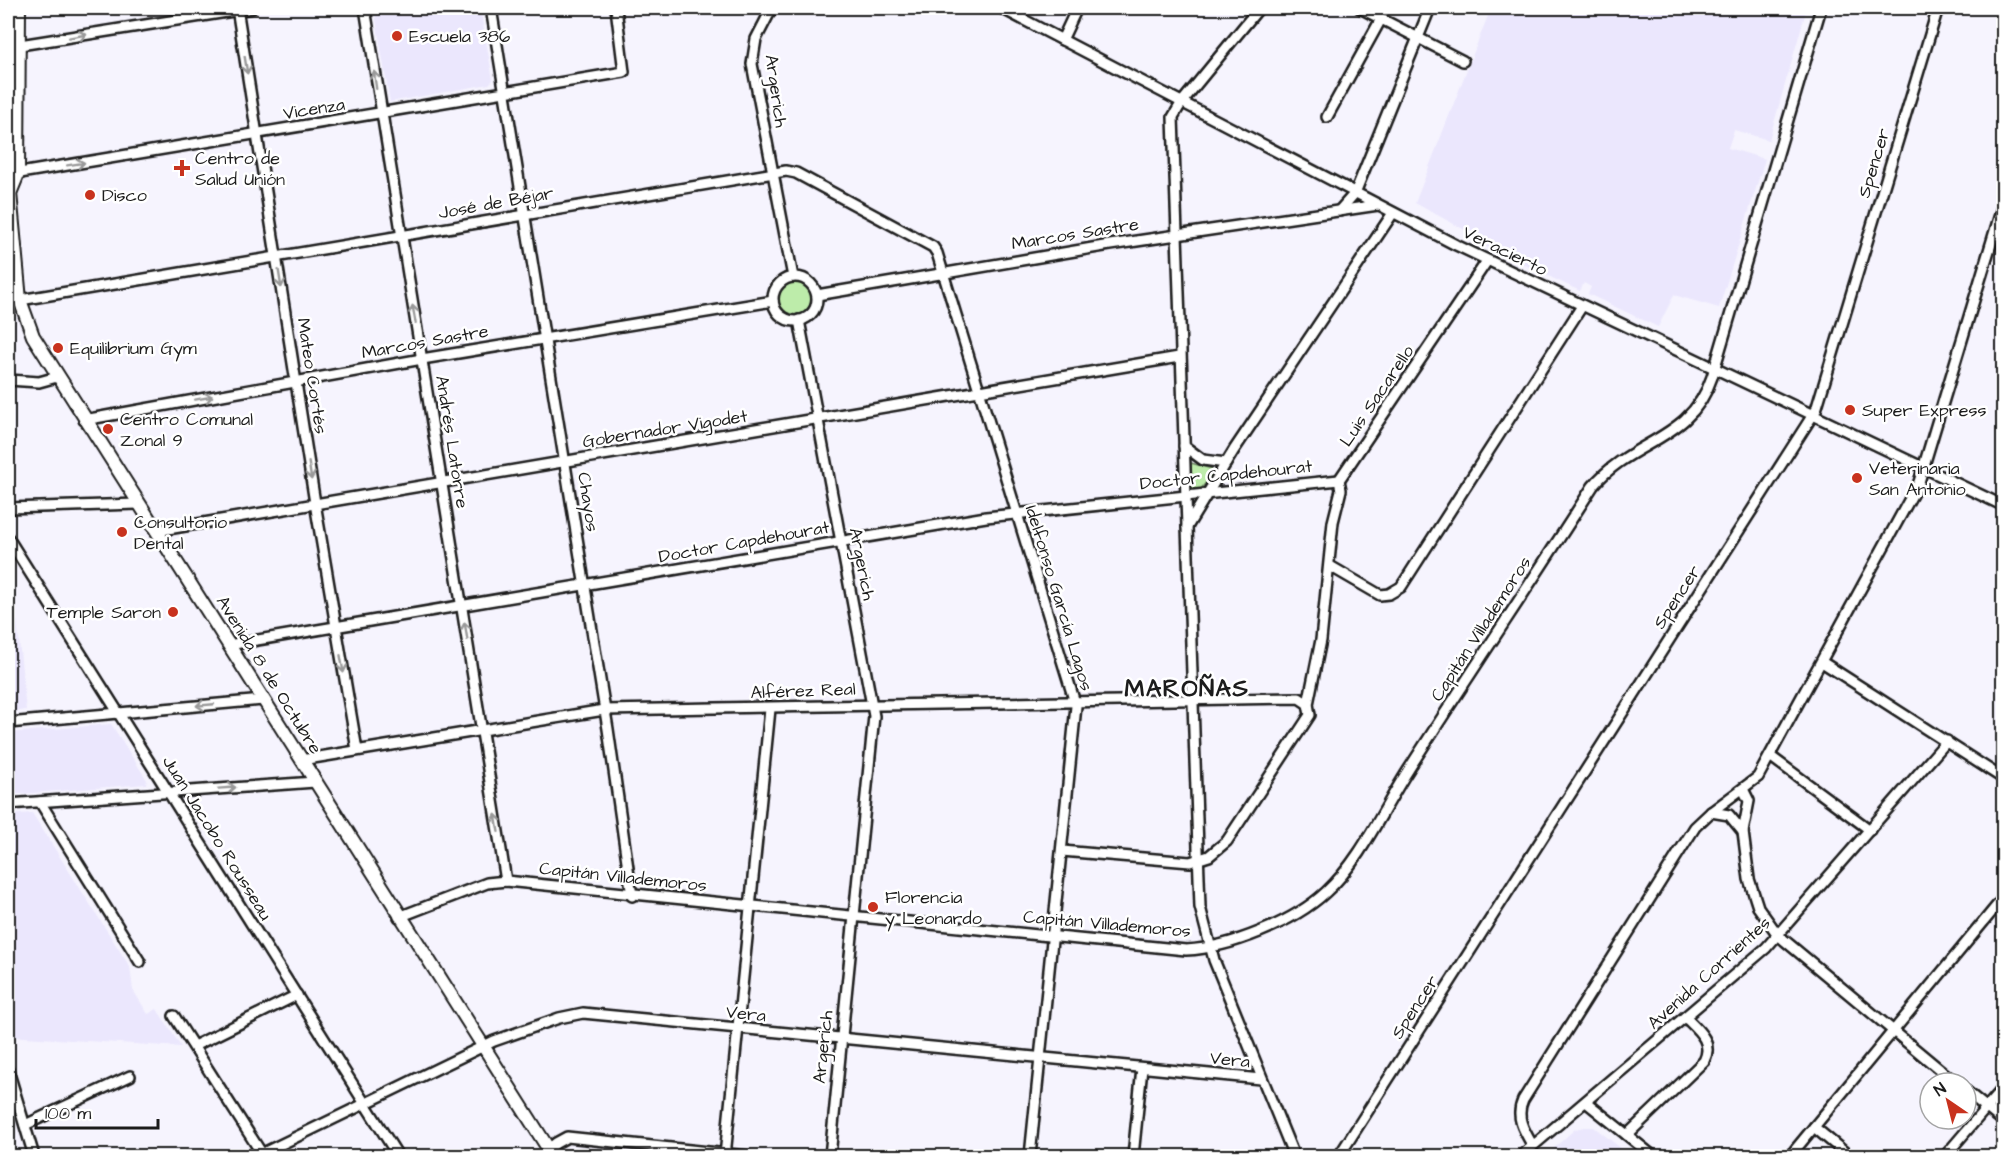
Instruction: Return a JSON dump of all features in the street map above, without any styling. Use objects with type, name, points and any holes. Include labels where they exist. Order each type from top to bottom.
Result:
[{"type":"main road","name":"Avenida 8 de Octubre","points":[[19,8],[20,45],[10,192],[13,250],[20,300],[27,325],[84,420],[315,782],[548,1154]]},
{"type":"street","points":[[20,45],[237,8],[252,8]]},
{"type":"street","name":"Mateo Cortés","points":[[237,8],[315,503],[357,750]]},
{"type":"street","name":"Andrés Latorre","points":[[365,8],[380,115],[422,359],[506,881]]},
{"type":"street","name":"Chayos","points":[[491,8],[633,896]]},
{"type":"street","name":"Vicenza","points":[[10,174],[380,115],[624,72],[616,8]]},
{"type":"street","name":"Argerich","points":[[772,8],[756,39],[752,57],[793,277]]},
{"type":"street","name":"Veracierto","points":[[1001,8],[1487,261],[2004,506]]},
{"type":"street","points":[[1062,40],[1077,8]]},
{"type":"street","points":[[1259,8],[1182,102],[1173,117],[1175,235],[1200,907],[1210,948],[1261,1080],[1294,1156]]},
{"type":"street","points":[[1339,211],[1355,193],[1430,8]]},
{"type":"street","name":"Capitán Villademoros","points":[[399,917],[487,883],[506,881],[633,896],[1054,935],[1186,950],[1210,948],[1234,940],[1302,911],[1316,902],[1339,878],[1593,486],[1618,460],[1668,434],[1685,421],[1710,384],[1821,8]]},
{"type":"street","name":"Spencer","points":[[1339,1156],[1813,415],[1824,390],[1938,8]]},
{"type":"street","points":[[1367,9],[1463,61]]},
{"type":"street","points":[[1327,117],[1382,19]]},
{"type":"street","name":"José de Béjar","points":[[20,300],[277,258],[524,214],[772,174],[796,173],[933,247],[942,273]]},
{"type":"street","points":[[1533,1146],[1520,1122],[1519,1107],[1523,1100],[1695,827],[1711,812],[1758,777],[1822,662],[1924,468],[2004,201]]},
{"type":"street","name":"Marcos Sastre","points":[[816,295],[1175,235],[1377,205]]},
{"type":"street","points":[[1186,528],[1226,463],[1393,213]]},
{"type":"street","name":"Luis Sacarello","points":[[1197,860],[1214,853],[1227,841],[1309,719],[1308,704],[1321,640],[1333,522],[1341,490],[1339,480],[1487,261]]},
{"type":"street","name":"Idelfonso García Lagos","points":[[942,273],[1076,711],[1030,1156]]},
{"type":"street","points":[[793,277],[805,279],[816,295],[817,302],[811,314],[799,320],[785,319],[774,308],[772,301],[776,288],[786,278],[793,277]]},
{"type":"street","name":"Marcos Sastre","points":[[84,420],[422,359],[772,301]]},
{"type":"street","points":[[1330,566],[1380,595],[1389,594],[1401,586],[1582,306]]},
{"type":"street","name":"Argerich","points":[[799,320],[873,705],[830,1156]]},
{"type":"street","name":"Gobernador Vigodet","points":[[156,531],[1179,357]]},
{"type":"street","points":[[8,381],[39,382],[57,376]]},
{"type":"street","points":[[1184,446],[1203,460],[1226,463]]},
{"type":"street","name":"Doctor Capdehourat","points":[[228,645],[1015,513],[1339,480]]},
{"type":"street","points":[[8,508],[138,504]]},
{"type":"street","name":"Juan Jacobo Rousseau","points":[[8,538],[398,1156]]},
{"type":"street","points":[[1822,662],[2004,779]]},
{"type":"street","name":"Alférez Real","points":[[301,760],[482,728],[604,710],[770,709],[873,705],[1299,698],[1308,704]]},
{"type":"street","points":[[8,723],[263,700]]},
{"type":"street","points":[[725,1156],[752,908],[770,709]]},
{"type":"street","name":"Avenida Corrientes","points":[[1521,1156],[1778,935],[1947,741]]},
{"type":"street","points":[[1770,756],[1870,830]]},
{"type":"street","points":[[8,804],[315,782]]},
{"type":"street","points":[[1743,789],[1749,801],[1743,832],[1745,861],[1753,897],[1766,921],[1778,935],[1941,1071]]},
{"type":"street","points":[[40,802],[140,962]]},
{"type":"street","points":[[1711,812],[1729,815],[1743,832]]},
{"type":"street","points":[[1062,851],[1183,862],[1197,860]]},
{"type":"street","points":[[1790,1156],[2004,897]]},
{"type":"street","points":[[194,1047],[297,995]]},
{"type":"street","name":"Vera","points":[[260,1155],[482,1047],[559,1018],[583,1013],[1261,1080]]},
{"type":"street","points":[[174,1016],[260,1155]]},
{"type":"street","points":[[1627,1135],[1704,1061],[1708,1053],[1706,1039],[1685,1017]]},
{"type":"street","points":[[1133,1156],[1142,1068]]},
{"type":"street","points":[[8,1070],[34,1156]]},
{"type":"street","points":[[25,1125],[130,1076]]},
{"type":"street","points":[[1945,1156],[2004,1087]]},
{"type":"street","points":[[1978,1101],[2004,1122]]},
{"type":"street","points":[[1586,1102],[1653,1156]]},
{"type":"street","points":[[1814,1127],[1849,1156]]},
{"type":"street","points":[[548,1154],[567,1137],[725,1156],[747,1156]]},
{"type":"shaded area","points":[[374,8],[480,8],[493,80],[489,84],[390,102]]},
{"type":"shaded area","points":[[1491,8],[1807,8],[1769,140],[1734,130],[1728,148],[1765,159],[1719,308],[1674,295],[1658,327],[1588,294],[1591,287],[1584,283],[1580,291],[1476,242],[1478,237],[1415,203]]},
{"type":"shaded area","points":[[8,621],[17,621],[26,710],[8,712]]},
{"type":"shaded area","points":[[111,724],[147,780],[146,784],[8,795],[8,733]]},
{"type":"shaded area","points":[[32,813],[130,967],[133,990],[148,1014],[157,1009],[181,1047],[8,1036],[8,815]]},
{"type":"shaded area","points":[[1594,1127],[1631,1156],[1545,1156],[1575,1129]]},
{"type":"green space","points":[[794,280],[807,285],[812,298],[807,311],[794,316],[781,311],[776,298],[781,285]]},
{"type":"green space","points":[[1191,463],[1212,469],[1211,476],[1201,489],[1194,489],[1190,485]]},
{"type":"place","name":"Escuela 386","points":[[397,36]]},
{"type":"place","name":"Centro de Salud Unión","points":[[182,168]]},
{"type":"place","name":"Disco","points":[[90,195]]},
{"type":"place","name":"Equilibrium Gym","points":[[58,348]]},
{"type":"place","name":"Super Express","points":[[1850,410]]},
{"type":"place","name":"Centro Comunal Zonal 9","points":[[108,429]]},
{"type":"place","name":"Veterinaria San Antonio","points":[[1857,478]]},
{"type":"place","name":"Consultorio Dental","points":[[122,532]]},
{"type":"place","name":"Temple Saron","points":[[173,612]]},
{"type":"place","name":"Florencia y Leonardo","points":[[873,907]]},
{"type":"district","name":"MAROÑAS","points":[[1187,689]]}]
